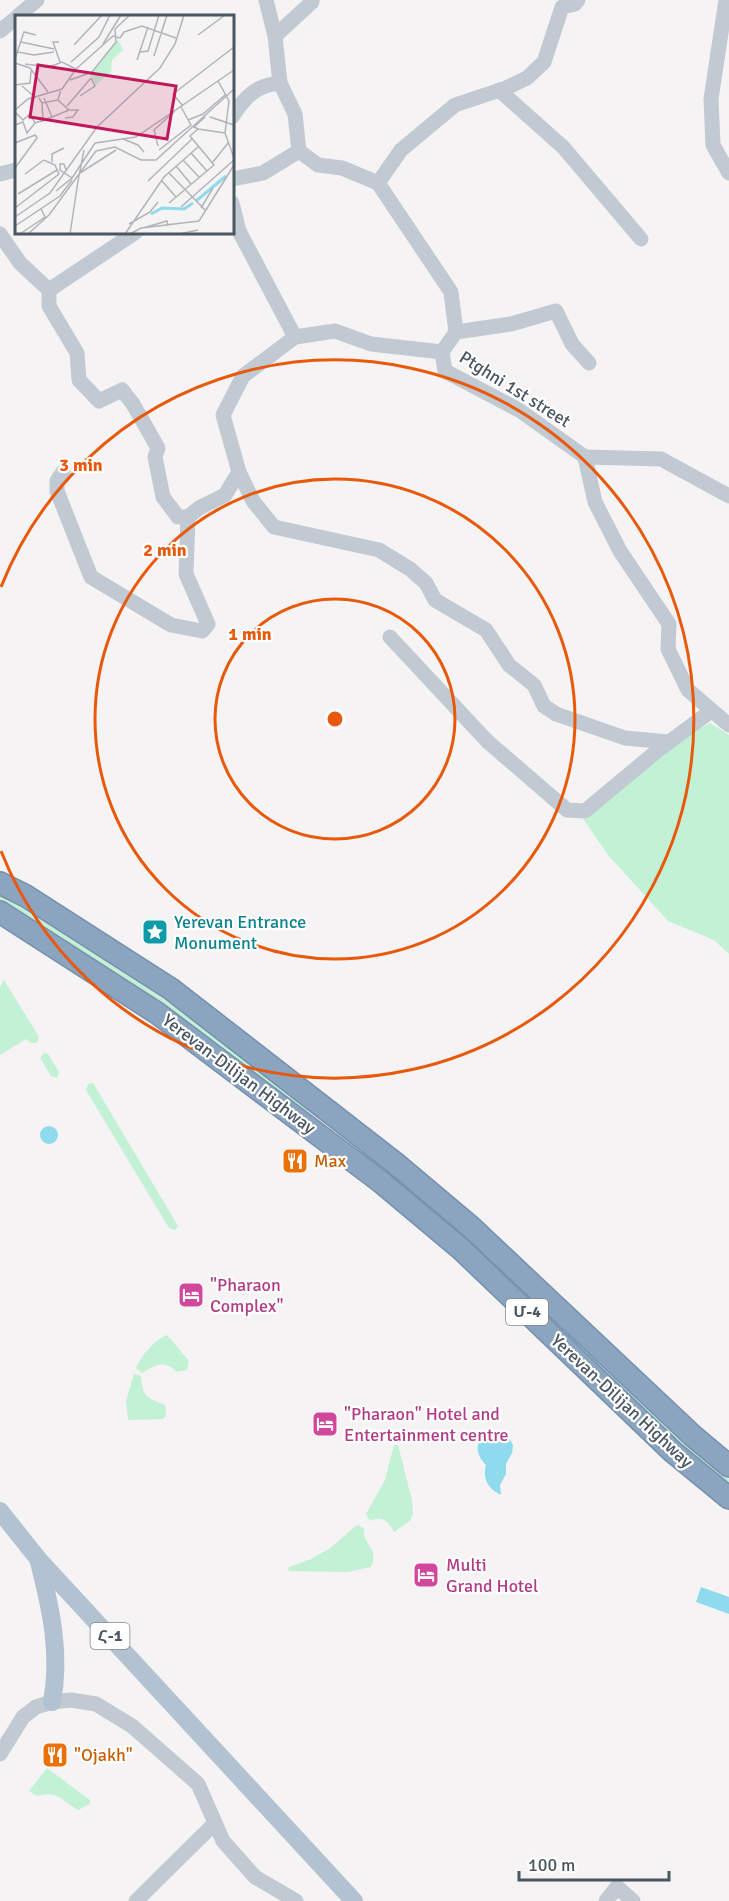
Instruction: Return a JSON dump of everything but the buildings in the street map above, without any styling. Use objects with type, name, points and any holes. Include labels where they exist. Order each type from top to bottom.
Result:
[{"type":"highway","points":[[0,875],[26,896]]},
{"type":"highway","name":"Yerevan-Dilijan Highway","points":[[0,883],[26,896],[171,989],[395,1163],[471,1227],[693,1436],[729,1466]]},
{"type":"highway","name":"Yerevan-Dilijan Highway","points":[[0,912],[157,1013],[381,1182],[460,1249],[673,1452],[729,1498]]},
{"type":"main road","name":"Հ-1","points":[[0,1511],[39,1560],[354,1901]]},
{"type":"main road","points":[[39,1560],[52,1616],[55,1645],[56,1680],[52,1702]]},
{"type":"street","points":[[19,15],[37,0]]},
{"type":"street","points":[[266,0],[275,36],[280,83],[295,114],[299,151],[318,165],[342,168],[378,183],[401,150],[455,105],[528,78],[544,62],[562,7],[578,0]]},
{"type":"street","points":[[275,36],[312,0]]},
{"type":"street","points":[[726,0],[711,99],[713,145],[729,173]]},
{"type":"street","points":[[0,31],[15,19]]},
{"type":"street","points":[[234,114],[258,88],[280,83]]},
{"type":"street","points":[[499,90],[563,147],[641,239]]},
{"type":"street","points":[[234,179],[263,173],[299,151]]},
{"type":"street","points":[[0,174],[15,170]]},
{"type":"street","name":"Ptghni 1st street","points":[[378,183],[451,291],[456,332],[442,352],[445,371],[519,410],[585,457]]},
{"type":"street","points":[[234,211],[239,231],[295,337]]},
{"type":"street","points":[[0,234],[20,263],[49,290],[49,306],[77,353],[79,380],[99,401],[122,390],[133,404],[158,448],[155,458],[164,497],[178,517],[188,517],[199,508],[225,495],[239,472]]},
{"type":"street","points":[[49,290],[132,234]]},
{"type":"street","points":[[456,332],[511,324],[556,311],[572,344],[589,363]]},
{"type":"street","points":[[442,352],[371,344],[335,331],[295,337],[243,376],[223,415],[239,472],[253,501],[274,527],[379,550],[410,569],[426,583],[435,600],[486,630],[509,665],[534,685],[544,706],[550,710],[571,720],[625,738],[669,742]]},
{"type":"street","points":[[729,496],[661,459],[585,457],[595,502],[620,551],[669,624],[668,649],[688,690],[729,725]]},
{"type":"street","points":[[63,472],[57,481],[57,491],[91,577],[171,625],[202,631],[208,624],[186,574],[188,517]]},
{"type":"street","points":[[390,637],[487,741],[567,810],[585,811],[669,742],[711,711]]},
{"type":"street","points":[[0,1754],[23,1717],[36,1707],[71,1700],[96,1704],[132,1726],[198,1784],[223,1841],[255,1877],[296,1901]]},
{"type":"street","points":[[136,1901],[215,1823]]},
{"type":"street","points":[[606,1901],[617,1887],[633,1901]]},
{"type":"green space","points":[[710,723],[729,735],[729,954],[714,940],[668,921],[609,856],[583,819],[681,738]]},
{"type":"green space","points":[[0,894],[80,943],[158,996],[311,1107],[305,1113],[0,903]]},
{"type":"green space","points":[[4,980],[39,1037],[37,1043],[31,1043],[26,1039],[0,1055],[0,987]]},
{"type":"green space","points":[[44,1053],[48,1054],[59,1072],[57,1078],[51,1076],[40,1058]]},
{"type":"green space","points":[[93,1083],[178,1226],[175,1230],[169,1228],[86,1090],[88,1084]]},
{"type":"green space","points":[[364,1148],[496,1264],[684,1440],[729,1479],[729,1490],[359,1155]]},
{"type":"green space","points":[[167,1335],[189,1361],[187,1370],[177,1372],[164,1364],[142,1373],[136,1368],[141,1358]]},
{"type":"green space","points":[[134,1374],[141,1376],[143,1389],[147,1396],[165,1405],[166,1415],[163,1419],[128,1420],[126,1401]]},
{"type":"green space","points":[[394,1445],[398,1445],[413,1514],[410,1521],[394,1532],[385,1520],[370,1521],[366,1514],[385,1480]]},
{"type":"green space","points":[[357,1525],[364,1528],[364,1534],[372,1551],[371,1567],[348,1572],[288,1571],[289,1567],[329,1549]]},
{"type":"green space","points":[[47,1768],[90,1800],[90,1804],[78,1810],[55,1795],[37,1796],[29,1791]]},
{"type":"water","points":[[49,1126],[55,1129],[58,1135],[55,1141],[49,1144],[43,1141],[40,1135],[43,1129]]},
{"type":"water","points":[[495,1430],[507,1434],[513,1445],[512,1453],[506,1464],[506,1474],[500,1485],[501,1495],[487,1483],[486,1465],[478,1449],[480,1439]]},
{"type":"water","points":[[701,1587],[729,1597],[729,1614],[696,1602]]},
{"type":"place","name":"Yerevan Entrance Monument","points":[[155,932]]},
{"type":"place","name":"Max","points":[[295,1161]]},
{"type":"place","name":"\"Pharaon Complex\"","points":[[191,1295]]},
{"type":"place","name":"\"Pharaon\" Hotel and Entertainment centre","points":[[325,1424]]},
{"type":"place","name":"Multi Grand Hotel","points":[[426,1575]]},
{"type":"place","name":"\"Ojakh\"","points":[[55,1755]]}]
